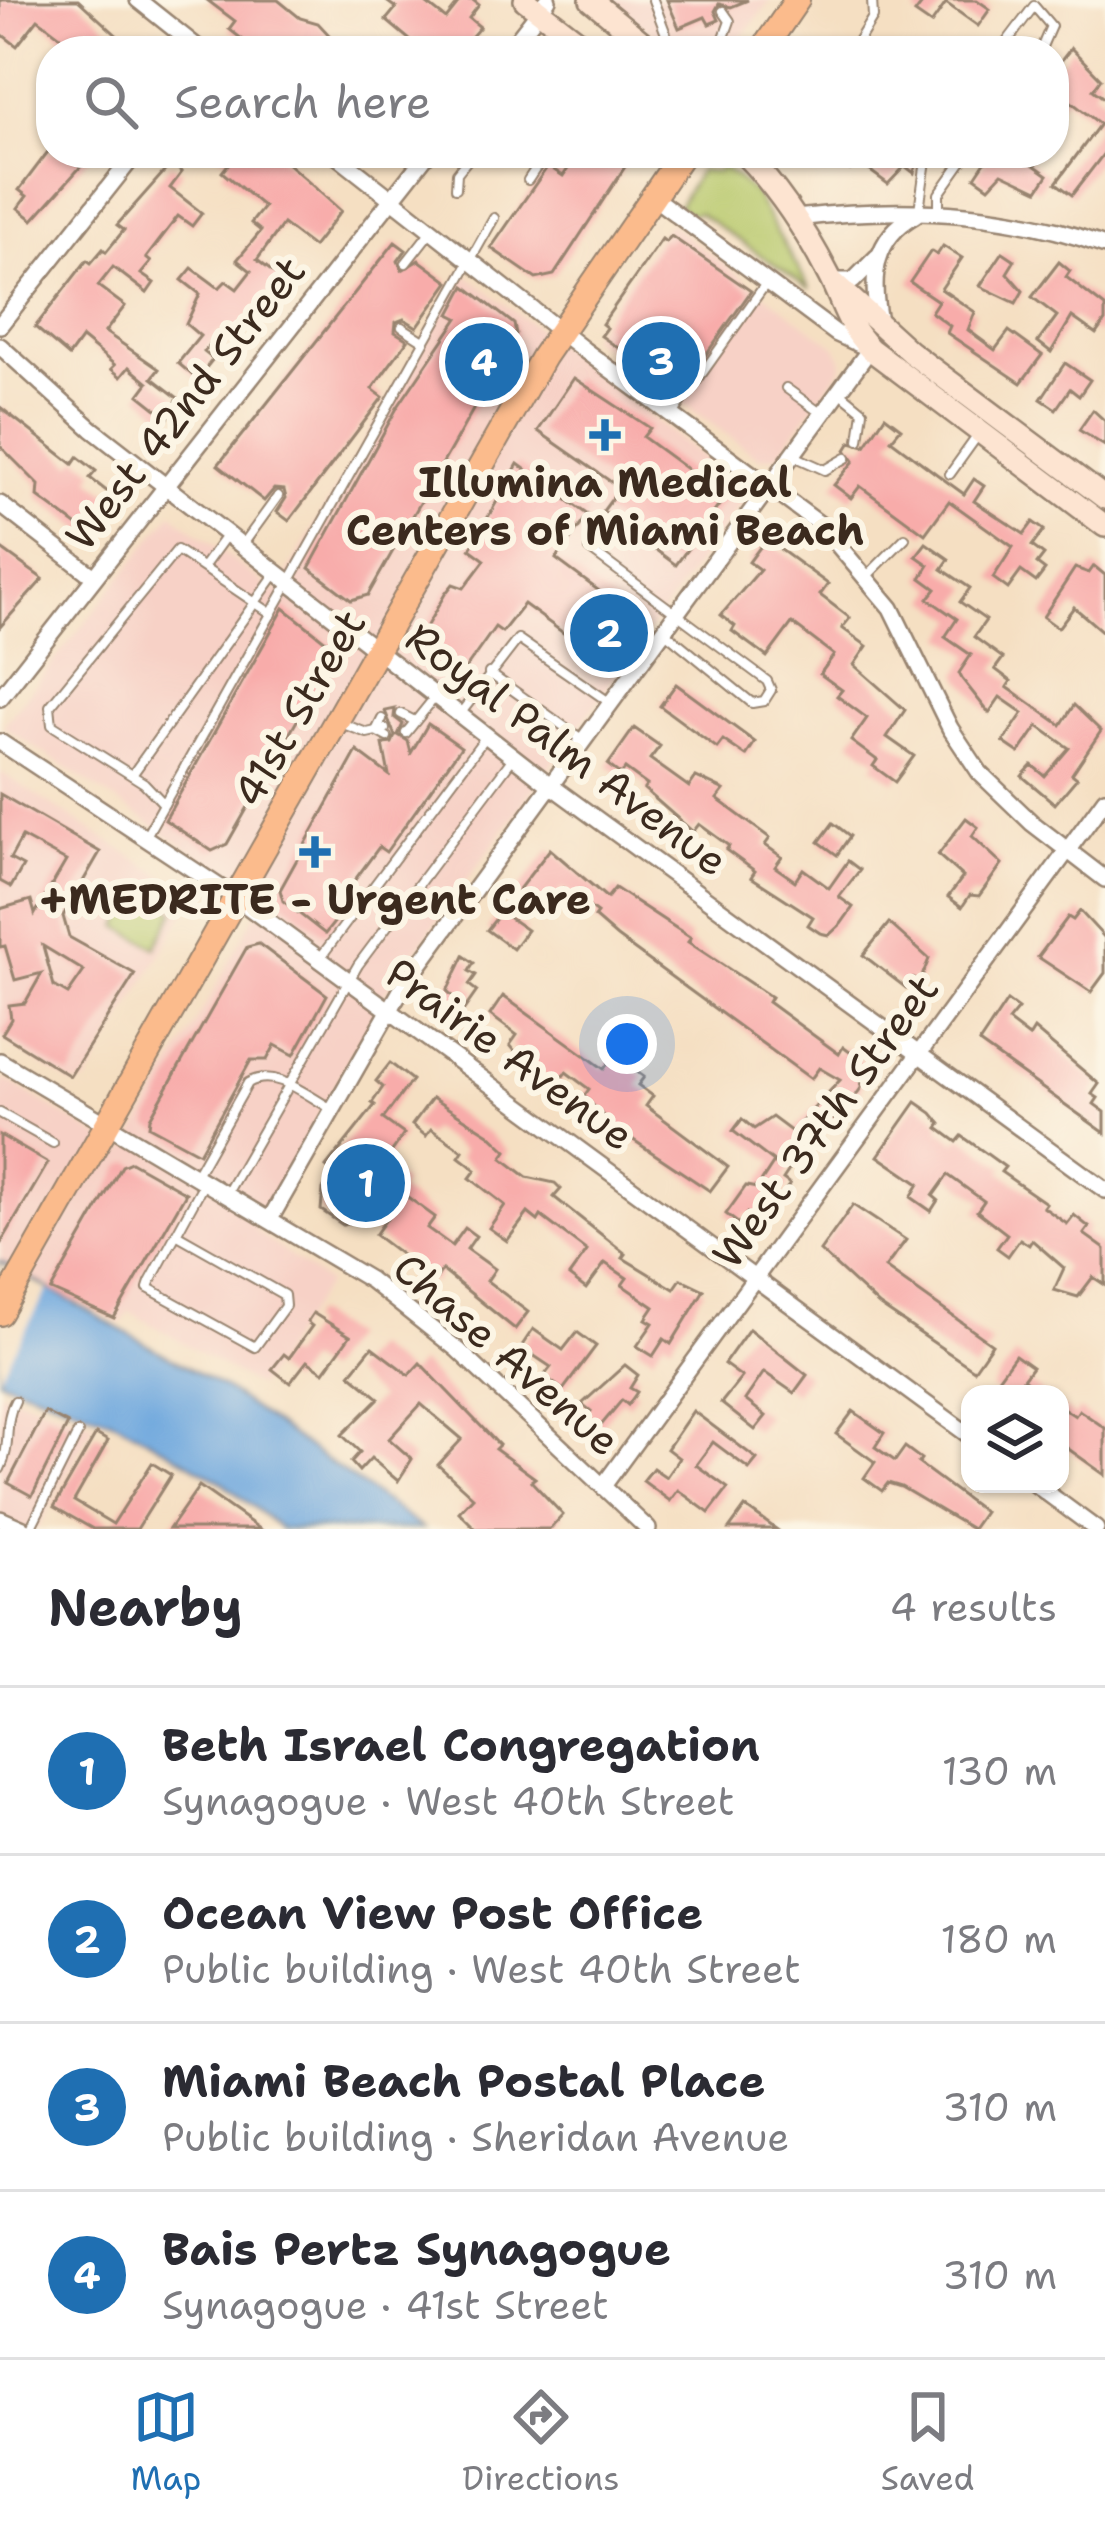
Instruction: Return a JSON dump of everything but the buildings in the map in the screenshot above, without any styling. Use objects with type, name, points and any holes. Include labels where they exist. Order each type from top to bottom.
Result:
[{"type":"main road","points":[[591,0],[644,36]]},
{"type":"main road","points":[[772,36],[797,0]]},
{"type":"main road","points":[[537,4],[574,36]]},
{"type":"main road","name":"41st Street","points":[[0,1313],[560,331],[673,168]]},
{"type":"main road","points":[[764,168],[832,281],[842,317],[870,349],[1105,526]]},
{"type":"main road","points":[[832,281],[910,352],[1105,498]]},
{"type":"main road","points":[[870,349],[886,344],[910,352]]},
{"type":"street","points":[[138,0],[183,36]]},
{"type":"street","points":[[517,36],[537,4]]},
{"type":"street","points":[[0,326],[124,168]]},
{"type":"street","points":[[352,168],[560,331],[822,526],[868,574],[891,608],[950,728],[980,773],[1067,852],[1105,879]]},
{"type":"street","name":"West 42nd Street","points":[[0,698],[416,168]]},
{"type":"street","points":[[270,1220],[389,1011],[870,349],[838,334],[653,197]]},
{"type":"street","points":[[832,281],[853,281],[877,257],[888,235],[919,213]]},
{"type":"street","points":[[796,218],[939,213],[1040,224],[1105,246]]},
{"type":"street","points":[[877,257],[878,321]]},
{"type":"street","name":"Royal Palm Avenue","points":[[0,346],[66,408],[550,785],[1105,1190]]},
{"type":"street","points":[[0,504],[94,578]]},
{"type":"street","name":"Prairie Avenue","points":[[0,742],[236,898],[961,1429]]},
{"type":"street","name":"West 37th Street","points":[[603,1486],[1105,800]]},
{"type":"street","name":"Chase Avenue","points":[[2,1067],[370,1280],[458,1349],[648,1529]]},
{"type":"street","points":[[1048,1493],[1096,1529]]},
{"type":"street","points":[[0,1519],[26,1529]]},
{"type":"lane","points":[[653,0],[660,36]]},
{"type":"lane","points":[[861,36],[873,17],[872,0]]},
{"type":"lane","points":[[1011,36],[1034,6],[1051,26],[1047,36]]},
{"type":"lane","points":[[723,10],[730,21],[725,36]]},
{"type":"lane","points":[[456,188],[461,168]]},
{"type":"lane","points":[[528,180],[536,168]]},
{"type":"lane","points":[[919,213],[926,168]]},
{"type":"lane","points":[[939,213],[939,194],[957,168]]},
{"type":"lane","points":[[146,836],[272,614],[284,576],[494,218]]},
{"type":"lane","points":[[406,263],[432,231]]},
{"type":"lane","points":[[674,413],[767,282]]},
{"type":"lane","points":[[402,327],[424,341]]},
{"type":"lane","points":[[786,388],[822,414]]},
{"type":"lane","points":[[839,392],[863,412],[859,440]]},
{"type":"lane","points":[[950,474],[980,434]]},
{"type":"lane","points":[[793,455],[825,470],[846,458]]},
{"type":"lane","points":[[243,544],[278,496]]},
{"type":"lane","points":[[204,566],[228,533]]},
{"type":"lane","points":[[868,574],[905,538]]},
{"type":"lane","points":[[589,549],[767,681],[771,690],[764,700],[752,703],[663,631]]},
{"type":"lane","points":[[164,804],[132,775],[52,725],[50,706],[169,555],[183,551],[272,614]]},
{"type":"lane","points":[[132,775],[251,615],[252,603],[284,576]]},
{"type":"lane","points":[[460,714],[518,640],[610,703]]},
{"type":"lane","points":[[489,673],[583,740]]},
{"type":"lane","points":[[404,724],[415,721],[436,696]]},
{"type":"lane","points":[[335,722],[383,729]]},
{"type":"lane","points":[[320,959],[487,736]]},
{"type":"lane","points":[[226,1195],[350,982],[514,756]]},
{"type":"lane","points":[[176,1234],[284,1294],[285,1306],[255,1347],[148,1288],[248,1083],[264,1076],[332,1109]]},
{"type":"lane","points":[[0,1114],[53,1143]]},
{"type":"lane","points":[[0,1469],[10,1445],[6,1417],[15,1401]]},
{"type":"lane","points":[[26,1529],[78,1433]]},
{"type":"shaded area","points":[[610,0],[771,0],[743,36],[656,36]]},
{"type":"shaded area","points":[[669,223],[836,347],[842,359],[841,369],[778,455],[760,458],[589,337]]},
{"type":"shaded area","points":[[462,271],[749,493],[386,992],[255,1231],[327,1283],[258,1387],[129,1311],[121,1324],[0,1261],[0,1086],[5,1079],[125,1152],[264,899],[3,726],[172,513],[276,593]]},
{"type":"shaded area","points":[[0,772],[186,891],[191,902],[86,1083],[72,1084],[0,1039]]},
{"type":"shaded area","points":[[0,1392],[94,1423],[38,1529],[0,1529]]},
{"type":"green space","points":[[724,168],[754,193],[810,289],[699,213],[689,214],[678,206],[700,170]]},
{"type":"green space","points":[[139,891],[175,911],[156,947],[119,927]]},
{"type":"water","points":[[0,1261],[224,1388],[423,1529],[281,1529],[221,1481],[116,1421],[0,1380]]},
{"type":"pier","points":[[0,1263],[48,1290],[0,1375]]},
{"type":"place","name":"Miami Beach Postal Place","points":[[661,361]]},
{"type":"place","name":"Bais Pertz Synagogue","points":[[484,362]]},
{"type":"place","name":"Illumina Medical Centers of Miami Beach","points":[[605,435]]},
{"type":"place","name":"Ocean View Post Office","points":[[609,633]]},
{"type":"place","name":"+MEDRITE - Urgent Care","points":[[315,852]]},
{"type":"place","name":"Beth Israel Congregation","points":[[366,1183]]}]
